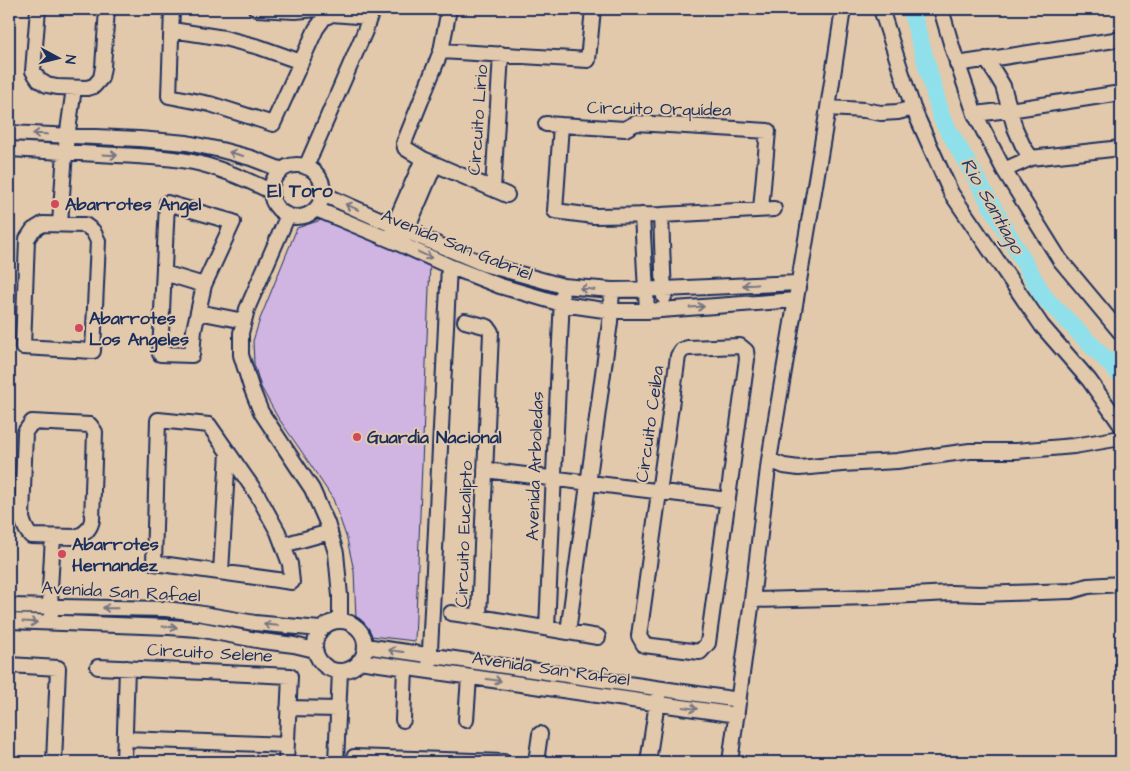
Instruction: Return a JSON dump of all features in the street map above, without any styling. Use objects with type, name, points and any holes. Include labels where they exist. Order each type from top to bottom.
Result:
[{"type":"street","points":[[38,9],[33,71],[47,85],[74,88],[94,86],[101,78],[104,67],[107,9]]},
{"type":"street","points":[[173,9],[169,96],[210,104],[273,124],[316,29],[324,18],[332,14],[369,11],[306,166]]},
{"type":"street","points":[[256,9],[295,11],[310,9]]},
{"type":"street","name":"Circuito Lirio","points":[[448,9],[441,51],[404,143],[405,148],[429,161],[507,195]]},
{"type":"street","name":"Circuito Lirio","points":[[441,51],[588,60],[593,9]]},
{"type":"street","points":[[730,762],[769,460],[843,9]]},
{"type":"street","points":[[881,9],[913,108],[951,194],[1042,326],[1089,380],[1121,425]]},
{"type":"street","points":[[941,9],[957,64],[975,114],[1004,170],[1060,260],[1121,333]]},
{"type":"street","points":[[172,30],[224,38],[259,47],[301,62]]},
{"type":"street","points":[[957,64],[1121,39]]},
{"type":"street","name":"Circuito Lirio","points":[[492,189],[501,54]]},
{"type":"street","points":[[986,59],[998,76],[1015,128],[1031,158]]},
{"type":"street","points":[[60,224],[65,152],[74,88]]},
{"type":"street","points":[[975,114],[1121,93]]},
{"type":"street","points":[[828,108],[881,113],[898,112],[913,108]]},
{"type":"street","name":"Circuito Orquídea","points":[[546,124],[626,129],[636,124],[768,131],[767,208],[642,216],[594,216],[554,211],[561,125]]},
{"type":"street","points":[[9,132],[187,143],[250,158],[282,170]]},
{"type":"street","points":[[1004,170],[1031,158],[1121,148]]},
{"type":"street","points":[[9,149],[153,157],[193,162],[244,178],[272,192]]},
{"type":"street","points":[[397,235],[429,161]]},
{"type":"street","points":[[290,166],[306,166],[314,171],[323,185],[321,202],[309,214],[301,217],[292,216],[278,208],[272,192],[273,184],[276,176],[282,170],[290,166]]},
{"type":"street","name":"Avenida San Gabriel","points":[[323,194],[449,266],[500,286],[562,304],[611,311],[647,311],[796,300]]},
{"type":"street","points":[[166,203],[233,222],[204,285],[194,330],[192,355],[160,354],[166,203]]},
{"type":"street","name":"Avenida San Gabriel","points":[[316,209],[484,264],[563,286],[612,290],[646,290],[798,283]]},
{"type":"street","points":[[288,214],[247,309],[241,333],[241,355],[261,412],[312,489],[327,523],[336,553],[340,620]]},
{"type":"street","points":[[661,215],[665,310]]},
{"type":"street","points":[[642,216],[647,311]]},
{"type":"street","points":[[43,224],[60,224],[84,225],[92,231],[98,241],[94,351],[23,347],[28,239],[33,230],[43,224]]},
{"type":"street","points":[[643,239],[662,238]]},
{"type":"street","points":[[429,671],[449,266]]},
{"type":"street","points":[[164,273],[204,285]]},
{"type":"street","name":"Avenida Arboledas","points":[[547,628],[563,286]]},
{"type":"street","points":[[568,632],[611,311],[612,290]]},
{"type":"street","points":[[198,312],[244,321]]},
{"type":"street","name":"Circuito Eucalipto","points":[[465,321],[488,327],[491,332],[479,617]]},
{"type":"street","name":"Circuito Ceiba","points":[[740,346],[746,351],[747,359],[708,643],[700,652],[644,645],[639,636],[660,491],[678,356],[682,350],[688,348],[740,346]]},
{"type":"street","points":[[158,420],[209,425],[228,452],[257,494],[278,532],[290,564],[292,582],[154,563],[158,420]]},
{"type":"street","points":[[32,422],[90,425],[95,432],[92,520],[90,528],[77,537],[53,537],[31,536],[24,526],[22,518],[25,432],[32,422]]},
{"type":"street","points":[[769,460],[784,466],[799,468],[897,462],[970,451],[1016,451],[1074,446],[1121,438]]},
{"type":"street","points":[[221,572],[228,452]]},
{"type":"street","points":[[485,470],[728,500]]},
{"type":"street","points":[[283,545],[330,532]]},
{"type":"street","points":[[51,622],[50,589],[53,537]]},
{"type":"street","points":[[752,600],[1071,591],[1088,586],[1121,584]]},
{"type":"street","name":"Avenida San Rafael","points":[[9,606],[166,609],[255,624],[320,629]]},
{"type":"street","name":"Circuito Eucalipto","points":[[451,612],[598,637]]},
{"type":"street","points":[[340,620],[354,625],[360,631],[364,638],[365,646],[360,661],[354,667],[340,671],[323,665],[315,650],[315,641],[320,629],[331,622],[340,620]]},
{"type":"street","name":"Avenida San Rafael","points":[[9,621],[169,627],[294,645],[315,650]]},
{"type":"street","name":"Avenida San Rafael","points":[[365,646],[739,700]]},
{"type":"street","name":"Avenida San Rafael","points":[[360,661],[736,715]]},
{"type":"street","points":[[9,665],[58,668],[54,762]]},
{"type":"street","name":"Circuito Selene","points":[[98,667],[290,676],[286,762]]},
{"type":"street","name":"Circuito Selene","points":[[124,762],[128,668]]},
{"type":"street","points":[[403,720],[405,668]]},
{"type":"street","points":[[336,762],[340,671]]},
{"type":"street","points":[[566,690],[568,675]]},
{"type":"street","points":[[466,720],[469,677]]},
{"type":"street","points":[[648,762],[659,688]]},
{"type":"street","points":[[288,708],[338,709]]},
{"type":"street","points":[[536,762],[540,734]]},
{"type":"street","points":[[125,739],[287,745]]},
{"type":"street","points":[[354,757],[383,760],[504,762]]},
{"type":"building","name":"Guardia Nacional","points":[[321,220],[430,263],[415,641],[371,636],[356,619],[354,571],[347,539],[333,499],[277,416],[261,387],[254,364],[253,341],[297,228]]},
{"type":"waterway","name":"Rio Santiago","points":[[911,9],[942,119],[1044,297],[1121,375]]},
{"type":"place","name":"Abarrotes Angel","points":[[55,204]]},
{"type":"place","name":"Abarrotes Los Angeles","points":[[79,328]]},
{"type":"place","name":"Guardia Nacional","points":[[357,437]]},
{"type":"place","name":"Abarrotes Hernandez","points":[[62,554]]},
{"type":"district","name":"El Toro","points":[[300,191]]}]
